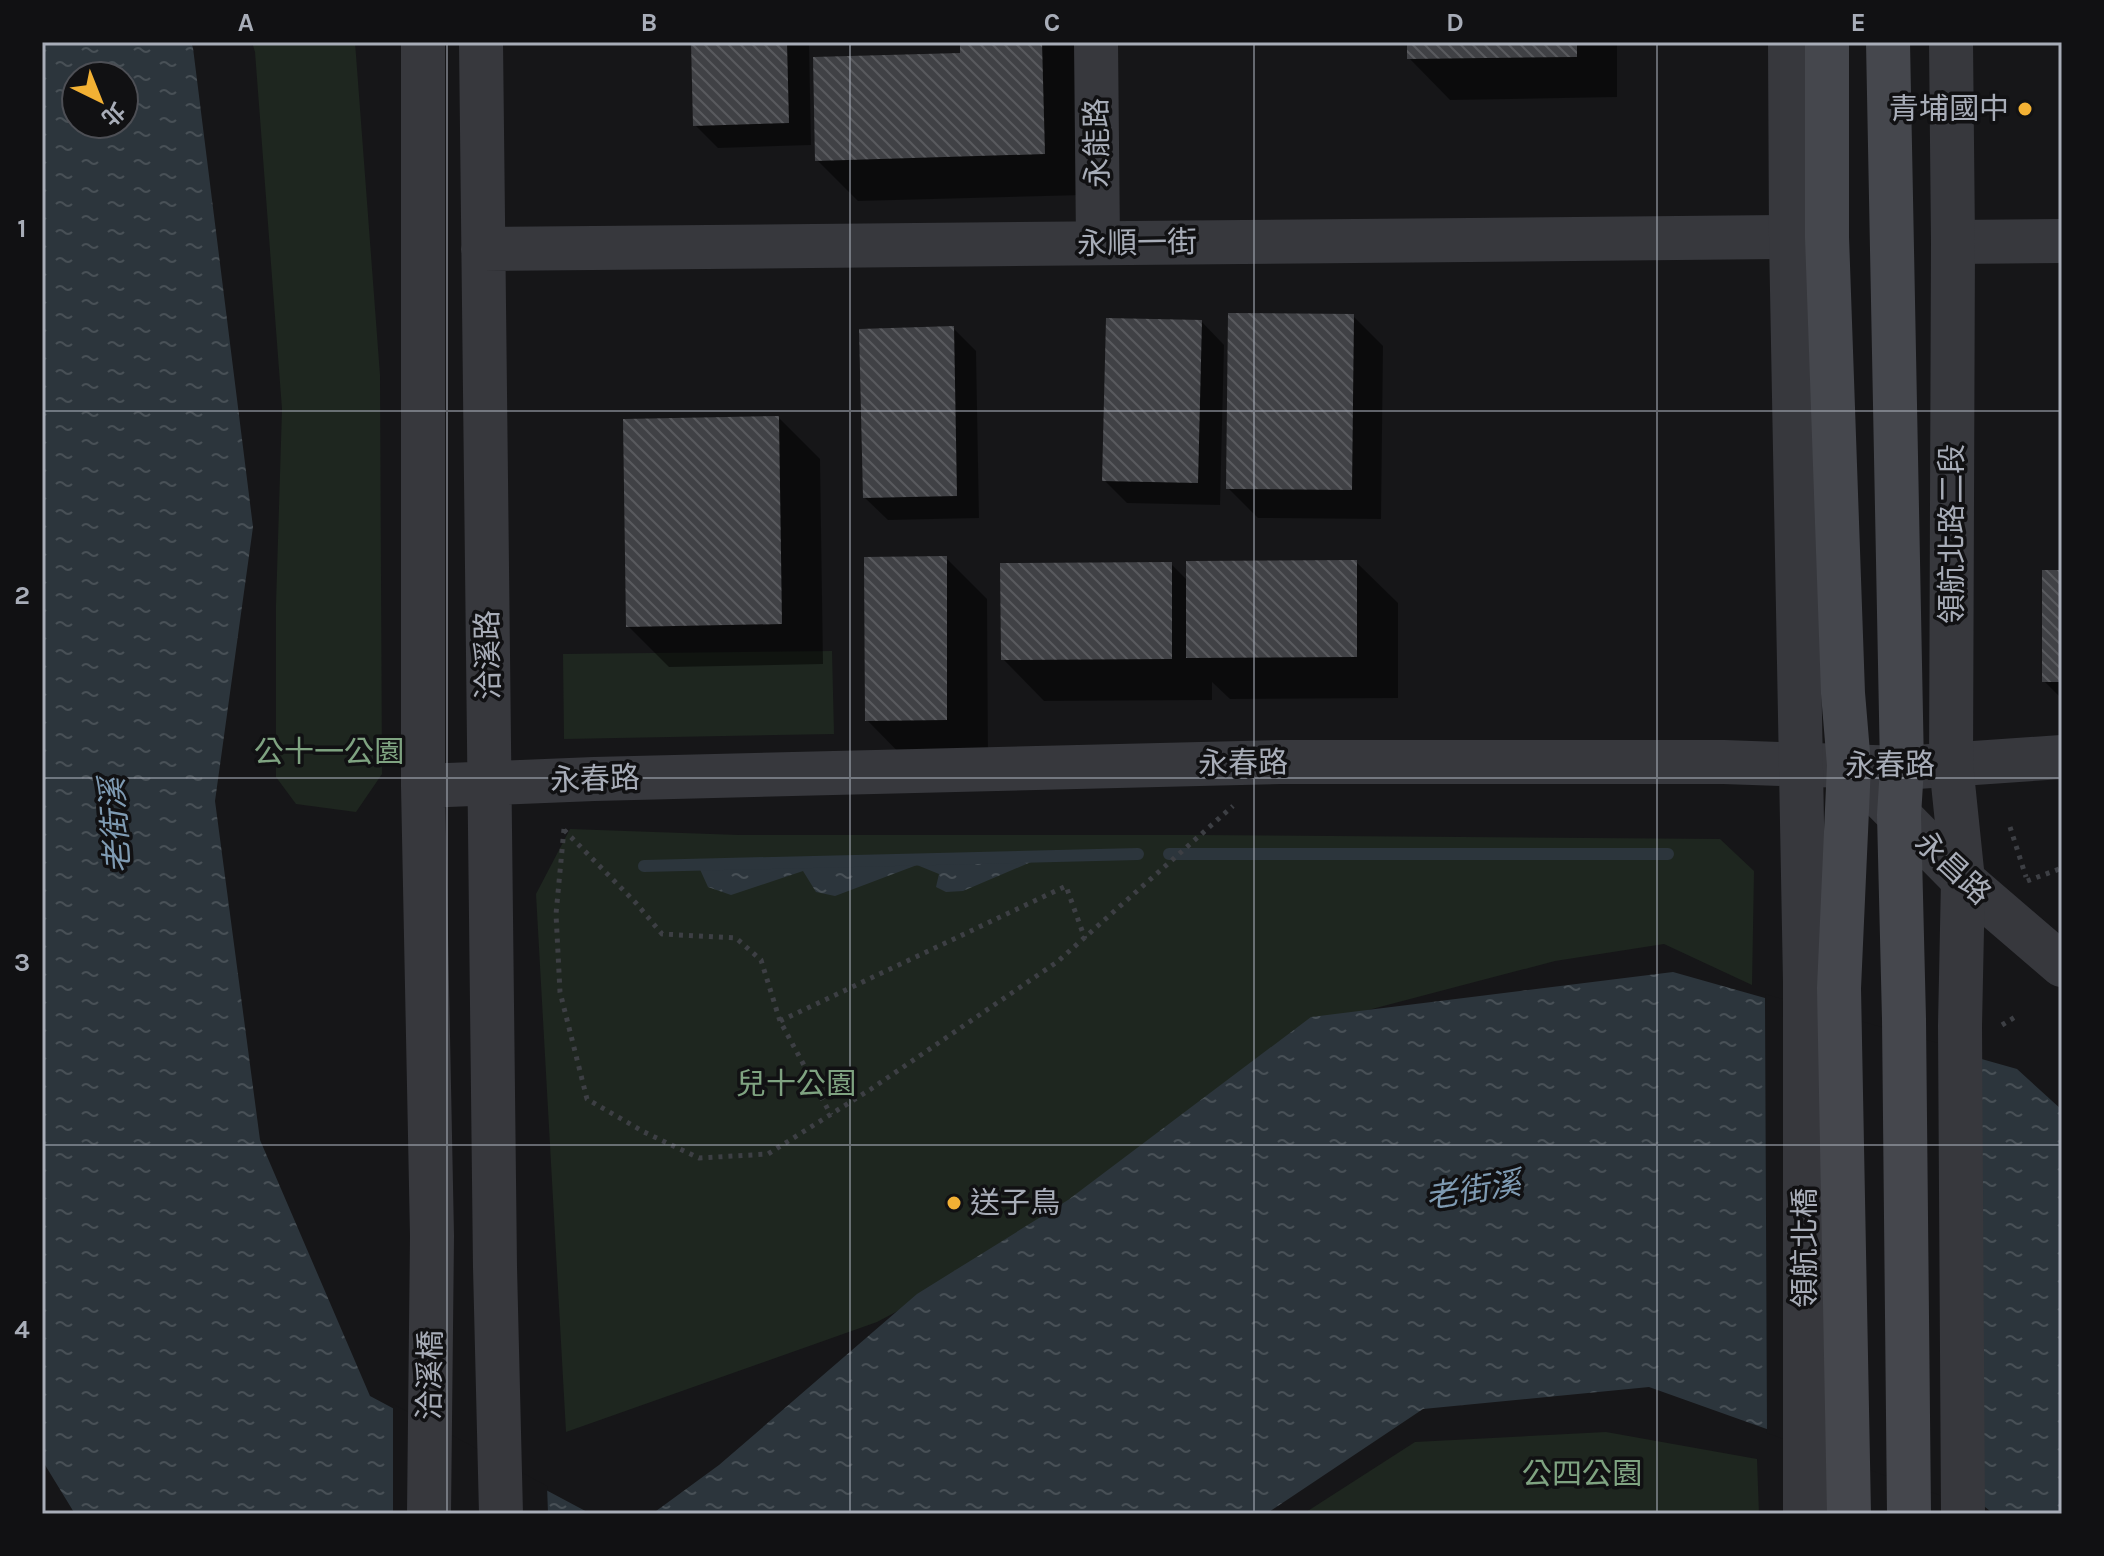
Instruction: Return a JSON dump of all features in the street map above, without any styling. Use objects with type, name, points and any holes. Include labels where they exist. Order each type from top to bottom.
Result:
[{"type":"main road","points":[[1822,985],[1849,765],[1843,693],[1827,237],[1827,42]]},
{"type":"main road","name":"領航北路二段","points":[[1888,42],[1902,768],[1899,815],[1909,1514]]},
{"type":"main road","name":"領航北橋","points":[[1822,985],[1849,1514]]},
{"type":"street","name":"洽溪路","points":[[423,42],[423,786],[432,1236]]},
{"type":"street","name":"洽溪路","points":[[481,42],[495,1267],[501,1514]]},
{"type":"street","name":"永能路","points":[[1096,42],[1098,243]]},
{"type":"street","points":[[1790,42],[1801,766],[1822,985]]},
{"type":"street","name":"領航北路二段","points":[[1951,42],[1951,764],[1963,880],[1960,1026],[1963,1514]]},
{"type":"street","name":"永順一街","points":[[483,249],[1791,237]]},
{"type":"street","points":[[1953,242],[2062,241]]},
{"type":"street","name":"永春路","points":[[423,786],[1281,762],[1724,762],[1902,768],[2062,757]]},
{"type":"street","name":"永昌路","points":[[1849,765],[1963,880],[2062,965]]},
{"type":"street","name":"領航北橋","points":[[1805,1514],[1822,985]]},
{"type":"street","name":"洽溪橋","points":[[429,1514],[432,1236]]},
{"type":"path","points":[[831,1115],[780,1021],[761,960],[736,938],[662,934],[564,829],[556,914],[560,992],[587,1099],[644,1132],[699,1158],[768,1154],[831,1115],[1057,962],[1235,804]]},
{"type":"path","points":[[2010,827],[2026,879],[2021,893]]},
{"type":"path","points":[[2026,879],[2062,868]]},
{"type":"path","points":[[780,1021],[1066,886],[1085,939]]},
{"type":"green space","name":"公十一公園","points":[[252,42],[355,42],[380,375],[382,774],[356,812],[296,804],[276,777],[276,605],[282,409]]},
{"type":"green space","points":[[832,651],[834,734],[564,739],[563,654]]},
{"type":"green space","name":"兒十公園","points":[[570,829],[739,835],[1720,839],[1754,871],[1752,985],[1664,944],[1555,961],[1315,1024],[999,1257],[877,1322],[566,1432],[536,894]]},
{"type":"green space","name":"公四公園","points":[[1606,1432],[1757,1459],[1759,1514],[1303,1514],[1415,1442]]},
{"type":"water","name":"老街溪","points":[[42,42],[191,42],[253,527],[215,801],[260,1140],[370,1396],[591,1514],[75,1514],[42,1460]]},
{"type":"water","points":[[1045,856],[963,891],[946,892],[936,887],[939,874],[917,865],[835,896],[816,892],[803,871],[731,895],[708,887],[698,865]]},
{"type":"water","name":"老街溪","points":[[1673,972],[2017,1069],[2062,1110],[2062,1514],[1994,1514],[1985,1507],[1649,1387],[1423,1409],[1266,1514],[652,1514],[719,1465],[917,1294],[1068,1200],[1311,1017]]},
{"type":"pier","points":[[1765,994],[1970,1052],[1978,1509],[1767,1433]]},
{"type":"pier","points":[[393,1404],[547,1486],[548,1514],[393,1514]]},
{"type":"building","points":[[691,42],[787,42],[789,123],[693,126]]},
{"type":"building","points":[[960,42],[1042,42],[1045,154],[815,161],[813,57],[960,53]]},
{"type":"building","points":[[1407,42],[1577,42],[1577,57],[1407,59]]},
{"type":"building","points":[[1228,313],[1354,314],[1352,490],[1226,489]]},
{"type":"building","points":[[1106,318],[1202,320],[1198,483],[1102,481]]},
{"type":"building","points":[[954,326],[957,496],[863,498],[859,329]]},
{"type":"building","points":[[779,416],[782,624],[626,627],[623,419]]},
{"type":"building","points":[[947,556],[947,720],[865,721],[864,557]]},
{"type":"building","points":[[1357,560],[1357,657],[1186,658],[1186,561]]},
{"type":"building","points":[[1172,562],[1172,659],[1001,660],[1000,563]]},
{"type":"building","points":[[2042,570],[2062,570],[2062,682],[2042,682]]},
{"type":"waterway","points":[[644,866],[1138,854]]},
{"type":"waterway","points":[[1169,854],[1668,854]]},
{"type":"place","name":"青埔國中","points":[[2025,109]]},
{"type":"place","name":"送子鳥","points":[[954,1203]]}]
